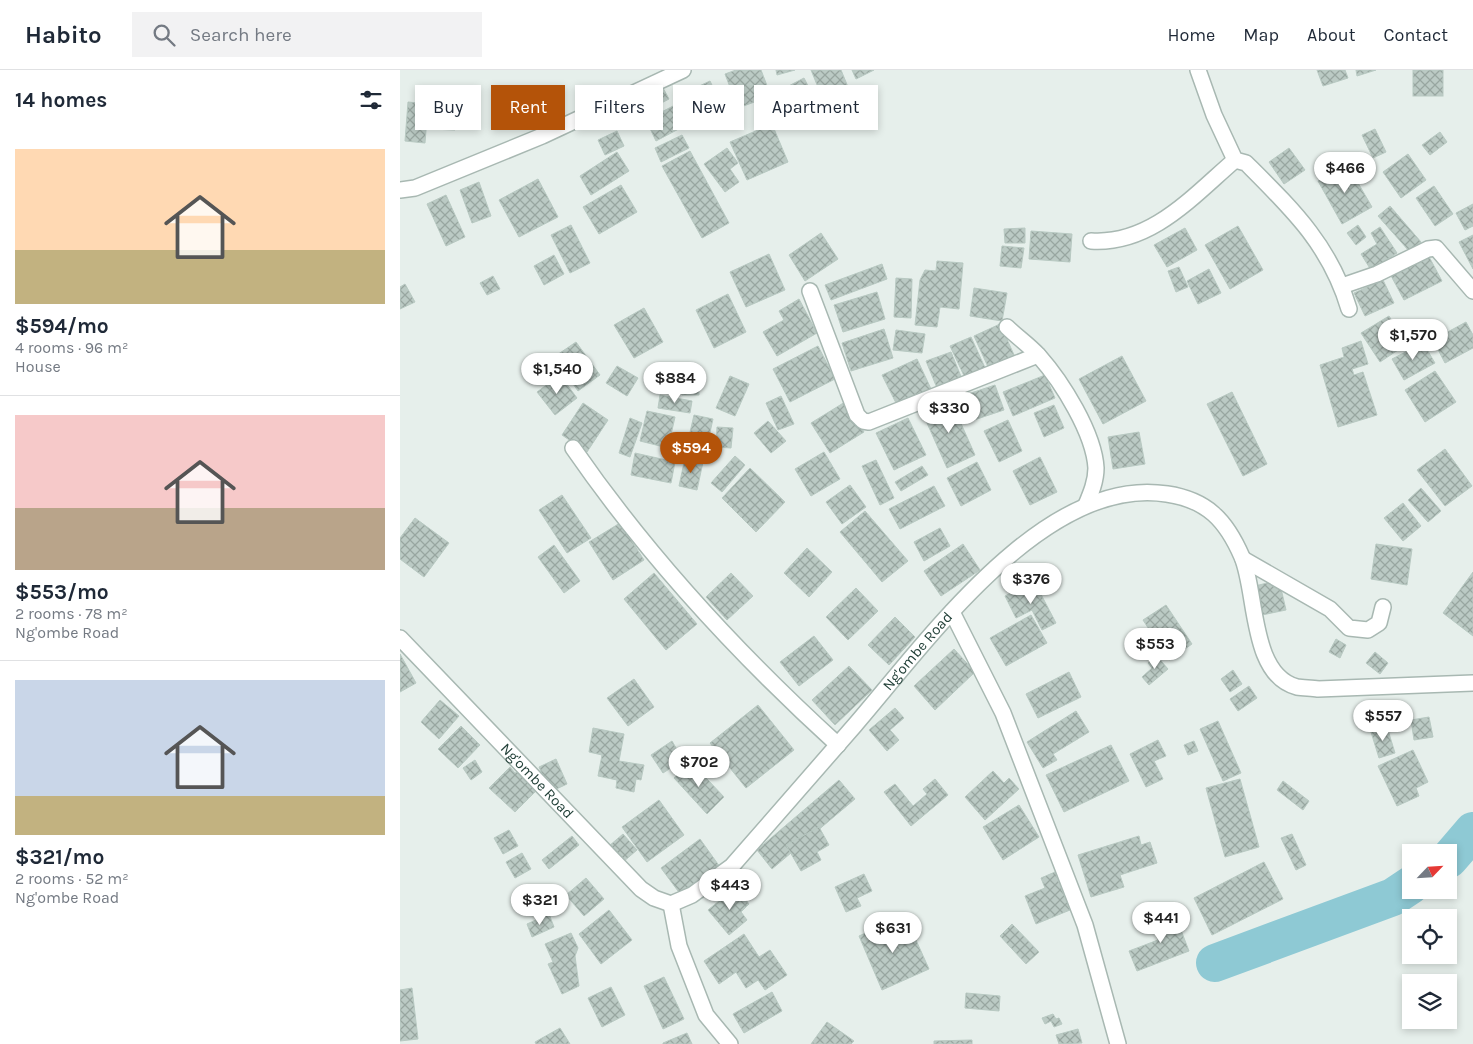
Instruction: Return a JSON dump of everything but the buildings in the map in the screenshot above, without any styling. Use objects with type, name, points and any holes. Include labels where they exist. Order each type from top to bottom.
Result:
[{"type":"street","points":[[400,190],[415,188],[533,139],[683,70]]},
{"type":"street","points":[[1198,70],[1214,115],[1234,160]]},
{"type":"street","points":[[1091,241],[1109,242],[1131,238],[1175,213],[1234,160]]},
{"type":"street","points":[[1234,160],[1246,163],[1306,224],[1342,286],[1350,310]]},
{"type":"street","points":[[1342,286],[1377,274],[1428,249],[1436,248],[1473,291]]},
{"type":"street","points":[[810,290],[857,415],[863,421],[869,422],[1038,355]]},
{"type":"street","points":[[1007,327],[1038,355],[1065,392],[1085,429],[1093,451],[1096,469],[1094,485],[1086,505]]},
{"type":"street","points":[[574,448],[608,498],[679,583],[752,664],[838,745]]},
{"type":"street","name":"Ng'ombe Road","points":[[400,638],[641,889],[654,898],[671,904],[692,895],[732,866],[952,612],[1005,559],[1044,528],[1086,505],[1118,495],[1150,491],[1186,497],[1212,511],[1228,530],[1243,559],[1267,660],[1278,676],[1296,686],[1318,689],[1473,683]]},
{"type":"street","points":[[1243,559],[1330,609],[1349,628],[1368,630],[1379,623],[1383,607]]},
{"type":"street","points":[[952,612],[1003,713],[1046,823],[1085,925],[1118,1044]]},
{"type":"street","points":[[671,904],[678,946],[706,1015],[730,1044]]},
{"type":"waterway","points":[[1458,848],[1473,831]]},
{"type":"waterway","points":[[1215,963],[1393,897],[1402,891]]}]
